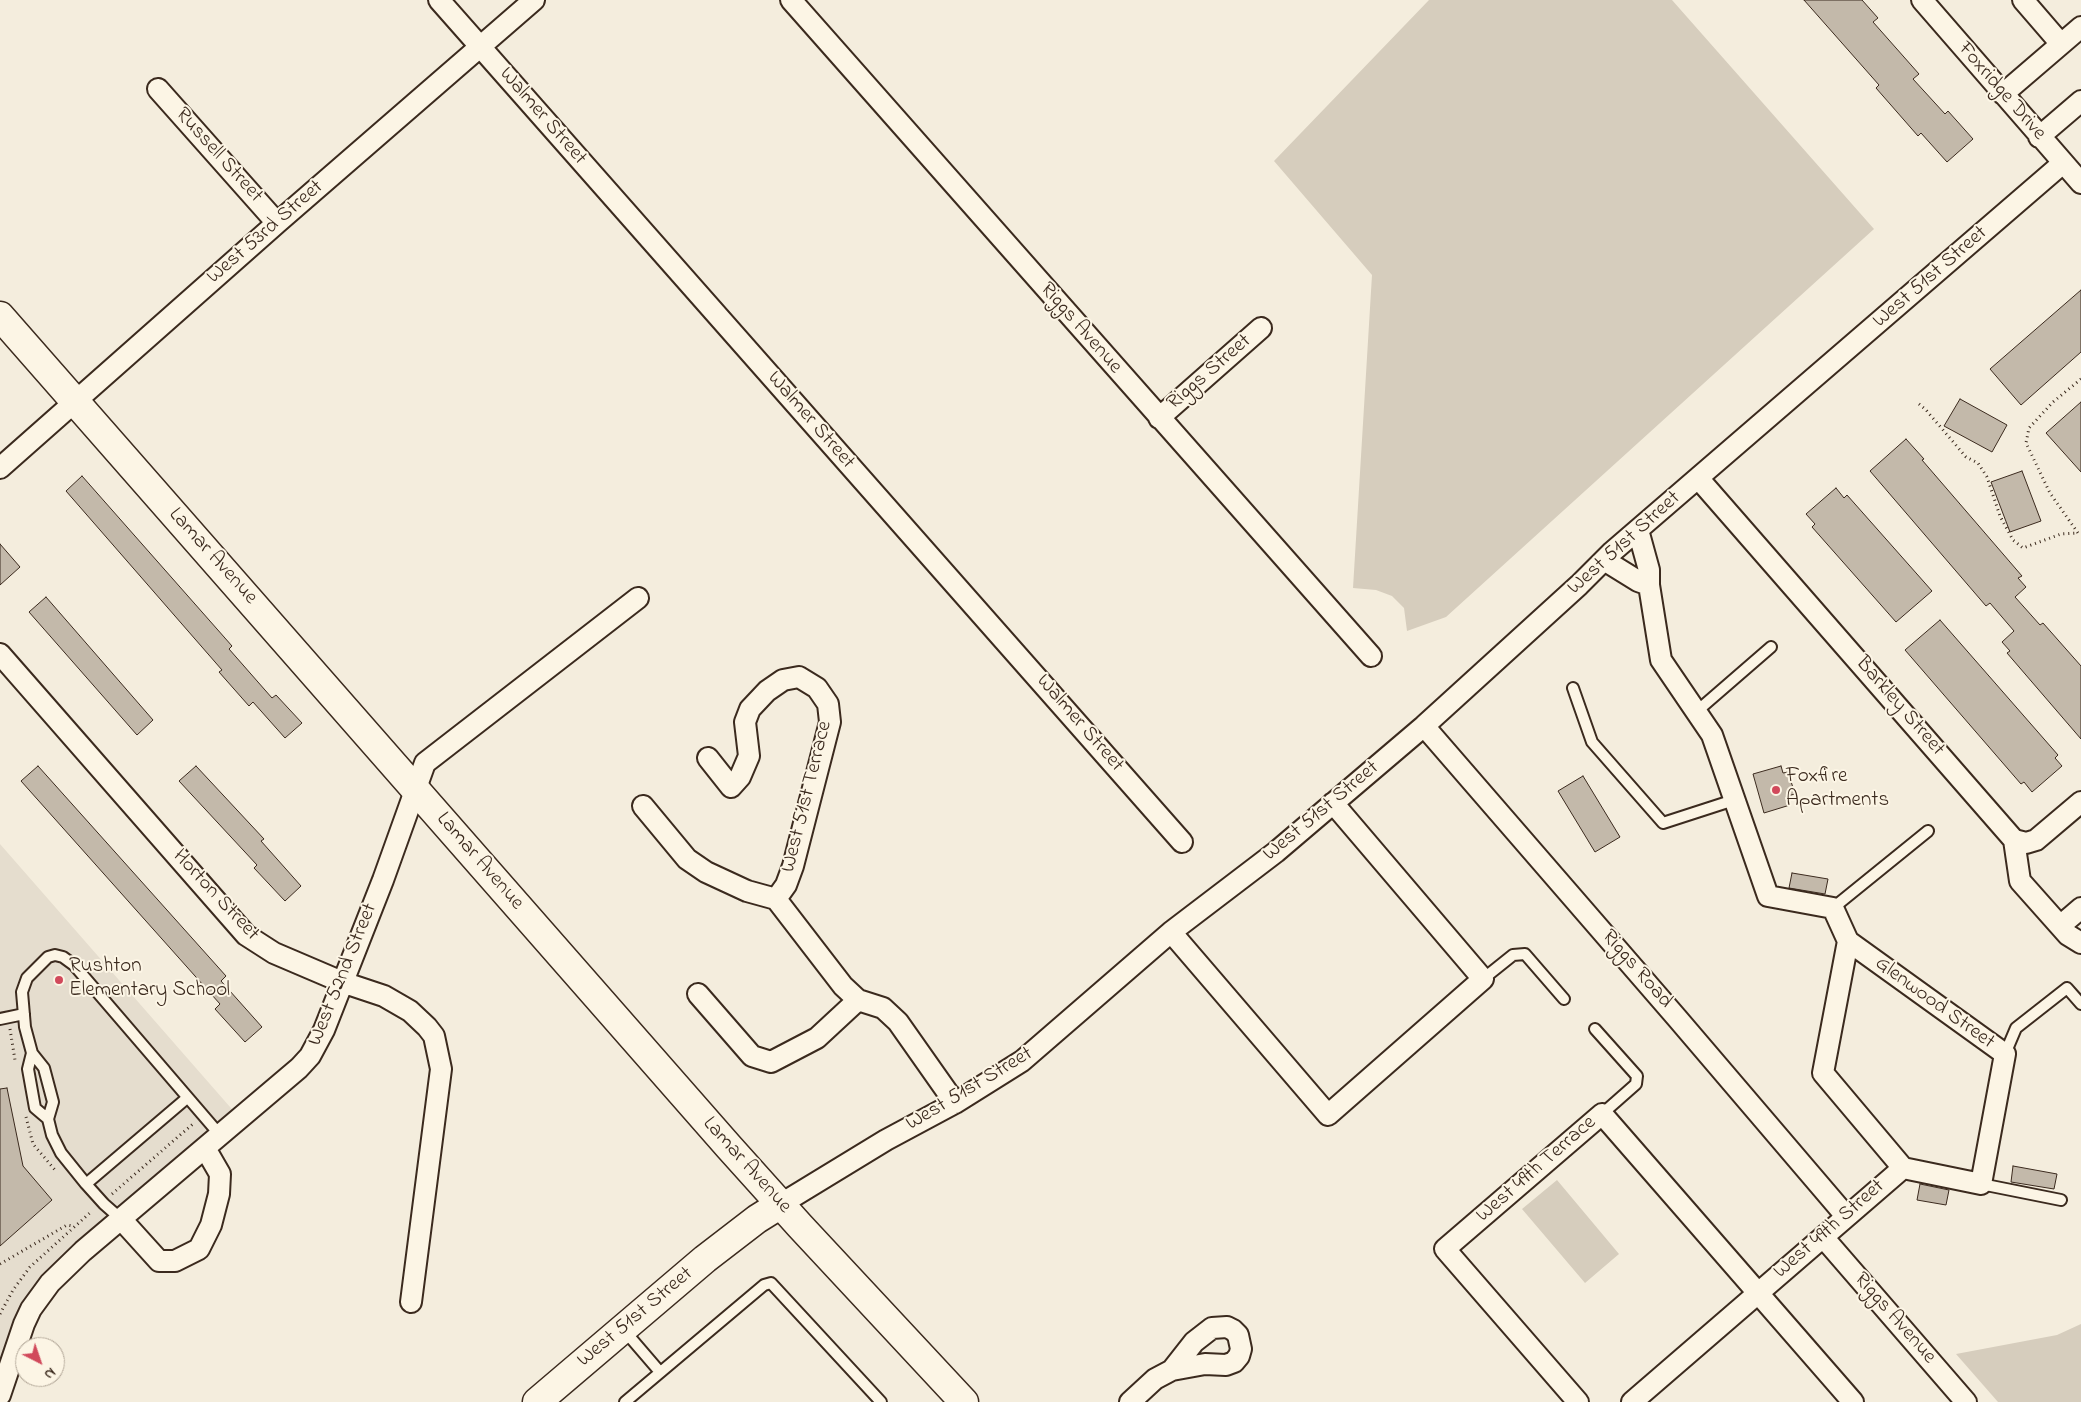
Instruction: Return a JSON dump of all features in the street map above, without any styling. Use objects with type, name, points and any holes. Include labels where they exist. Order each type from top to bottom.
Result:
[{"type":"street","name":"Walmer Street","points":[[439,0],[1182,842]]},
{"type":"street","name":"West 53rd Street","points":[[0,468],[277,223],[534,0]]},
{"type":"street","name":"Riggs Avenue","points":[[791,0],[1371,656]]},
{"type":"street","name":"Foxridge Drive","points":[[1922,0],[2039,137],[2081,183]]},
{"type":"street","points":[[2023,0],[2061,44]]},
{"type":"street","points":[[2003,94],[2081,27]]},
{"type":"street","name":"Russell Street","points":[[158,89],[277,223]]},
{"type":"street","points":[[2039,137],[2081,101]]},
{"type":"street","name":"West 51st Street","points":[[537,1402],[705,1259],[757,1219],[886,1140],[955,1102],[1022,1061],[1171,932],[1276,852],[1424,726],[1638,530],[2063,163]]},
{"type":"street","name":"Lamar Avenue","points":[[0,316],[728,1147],[964,1402]]},
{"type":"street","name":"Riggs Street","points":[[1159,418],[1261,328]]},
{"type":"street","name":"Barkley Street","points":[[1698,478],[2014,840]]},
{"type":"street","points":[[1638,530],[1649,570],[1649,585],[1661,660],[1712,735],[1768,896],[1833,908]]},
{"type":"street","points":[[1604,560],[1638,581],[1649,585]]},
{"type":"street","name":"West 52nd Street","points":[[0,1395],[24,1324],[31,1309],[50,1282],[83,1251],[310,1056],[324,1030],[383,880],[423,767],[428,759],[638,598]]},
{"type":"street","name":"Horton Street","points":[[0,654],[246,935],[274,953],[342,982],[384,996],[410,1011],[434,1036],[441,1069],[411,1302]]},
{"type":"street","name":"West 51st Terrace","points":[[708,758],[731,787],[740,777],[749,756],[745,722],[750,709],[766,691],[783,680],[799,677],[817,688],[828,704],[830,722],[793,866],[786,885],[776,900]]},
{"type":"street","name":"Riggs Road","points":[[1424,726],[1846,1216]]},
{"type":"street","points":[[2081,802],[2036,840],[2026,843],[2014,840],[2020,882],[2068,935],[2081,943]]},
{"type":"street","points":[[1171,932],[1328,1115],[1483,979],[1333,803]]},
{"type":"street","points":[[643,806],[687,859],[706,872],[747,891],[776,900],[843,986],[858,1000],[883,1008],[898,1022],[955,1102]]},
{"type":"street","name":"Glenwood Street","points":[[1833,908],[1848,941],[2005,1054],[1981,1184]]},
{"type":"street","points":[[2060,926],[2081,908]]},
{"type":"street","name":"Glenwood Street","points":[[1848,941],[1823,1073],[1903,1168]]},
{"type":"street","points":[[698,994],[752,1056],[771,1062],[817,1038],[858,1000]]},
{"type":"street","name":"West 49th Terrace","points":[[1578,1402],[1445,1250],[1602,1114],[1758,1292]]},
{"type":"street","points":[[121,1218],[159,1261],[175,1260],[199,1249],[211,1225],[220,1194],[220,1174],[213,1141]]},
{"type":"street","points":[[1903,1168],[1981,1184]]},
{"type":"street","name":"West 49th Street","points":[[1632,1402],[1903,1168]]},
{"type":"street","name":"Riggs Avenue","points":[[1823,1237],[1966,1402]]},
{"type":"street","name":"West 49th Street","points":[[1758,1292],[1853,1402]]},
{"type":"street","points":[[1130,1402],[1155,1379],[1172,1370]]},
{"type":"lane","points":[[1696,712],[1771,648]]},
{"type":"lane","points":[[1573,688],[1592,742],[1663,823],[1734,800]]},
{"type":"lane","points":[[1833,908],[1928,831]]},
{"type":"lane","points":[[1483,979],[1513,954],[1525,954],[1564,999]]},
{"type":"lane","points":[[121,1218],[104,1204],[86,1184],[61,1153],[52,1134],[48,1119],[52,1102],[44,1068],[32,1052],[25,1027],[22,992],[27,978],[48,957],[55,955],[63,957],[74,965],[187,1098],[213,1141]]},
{"type":"lane","points":[[2005,1054],[2016,1028],[2067,988],[2081,1004]]},
{"type":"lane","points":[[0,1019],[24,1014]]},
{"type":"lane","points":[[1595,1029],[1637,1076],[1636,1084],[1602,1114]]},
{"type":"lane","points":[[32,1052],[28,1068],[35,1108],[48,1119]]},
{"type":"lane","points":[[86,1184],[187,1098]]},
{"type":"lane","points":[[1981,1184],[2061,1200]]},
{"type":"lane","points":[[625,1402],[764,1285],[771,1283],[881,1402]]},
{"type":"lane","points":[[623,1329],[660,1372]]},
{"type":"path","points":[[2080,534],[2050,493],[2026,444],[2029,428],[2052,402],[2081,379]]},
{"type":"path","points":[[1919,404],[1966,457],[1978,463],[1987,477],[2000,516],[2013,540],[2024,548],[2061,534],[2080,534]]},
{"type":"path","points":[[0,1264],[67,1225],[74,1226]]},
{"type":"shaded area","points":[[1429,0],[1672,0],[1874,229],[1446,617],[1407,631],[1404,608],[1392,596],[1376,590],[1353,588],[1372,275],[1274,161]]},
{"type":"shaded area","name":"Rushton Elementary School","points":[[0,844],[237,1115],[69,1257],[22,1337],[15,1337],[15,1349],[0,1375]]},
{"type":"shaded area","points":[[1557,1180],[1619,1254],[1585,1283],[1522,1209]]},
{"type":"shaded area","points":[[2081,1324],[2081,1402],[1998,1402],[1956,1354],[2057,1335]]},
{"type":"building","points":[[1804,0],[1862,0],[1878,18],[1873,22],[1919,74],[1913,79],[1945,114],[1948,111],[1973,139],[1947,162],[1921,133],[1918,136],[1876,88],[1879,85]]},
{"type":"building","points":[[2081,290],[2081,352],[2021,405],[1990,369]]},
{"type":"building","points":[[1960,399],[2007,425],[1992,452],[1944,426]]},
{"type":"building","points":[[2081,402],[2081,472],[2046,433]]},
{"type":"building","points":[[1906,439],[2022,576],[2018,578],[2026,587],[2015,597],[2040,625],[2043,623],[2081,666],[2081,739],[2007,653],[2010,651],[2002,642],[2014,631],[1990,603],[1986,606],[1870,471]]},
{"type":"building","points":[[2022,471],[2041,521],[2010,532],[1991,482]]},
{"type":"building","points":[[82,476],[232,646],[229,649],[272,698],[276,695],[302,723],[285,738],[253,702],[249,706],[219,672],[222,670],[66,491]]},
{"type":"building","points":[[1836,488],[1844,498],[1847,495],[1932,591],[1896,622],[1812,527],[1815,524],[1806,514]]},
{"type":"building","points":[[0,544],[20,567],[0,585]]},
{"type":"building","points":[[46,597],[153,720],[137,735],[29,612]]},
{"type":"building","points":[[1940,620],[2058,755],[2055,758],[2062,766],[2032,792],[2024,782],[2021,784],[1905,650]]},
{"type":"building","points":[[38,766],[226,976],[221,981],[262,1027],[245,1042],[215,1009],[220,1004],[21,781]]},
{"type":"building","points":[[196,766],[264,839],[261,841],[301,886],[285,901],[254,868],[257,865],[179,781]]},
{"type":"building","name":"Foxfire Apartments","points":[[1781,766],[1783,773],[1788,772],[1795,794],[1787,796],[1790,805],[1764,813],[1753,774]]},
{"type":"building","points":[[1583,776],[1620,837],[1595,852],[1558,791]]},
{"type":"building","points":[[1792,873],[1828,879],[1825,894],[1789,888]]},
{"type":"building","points":[[7,1088],[23,1166],[52,1200],[0,1246],[0,1089]]},
{"type":"building","points":[[2013,1166],[2057,1174],[2054,1189],[2011,1182]]},
{"type":"building","points":[[1920,1184],[1949,1190],[1946,1205],[1917,1200]]},
{"type":"place","name":"Foxfire Apartments","points":[[1776,790]]},
{"type":"place","name":"Rushton Elementary School","points":[[59,980]]}]
